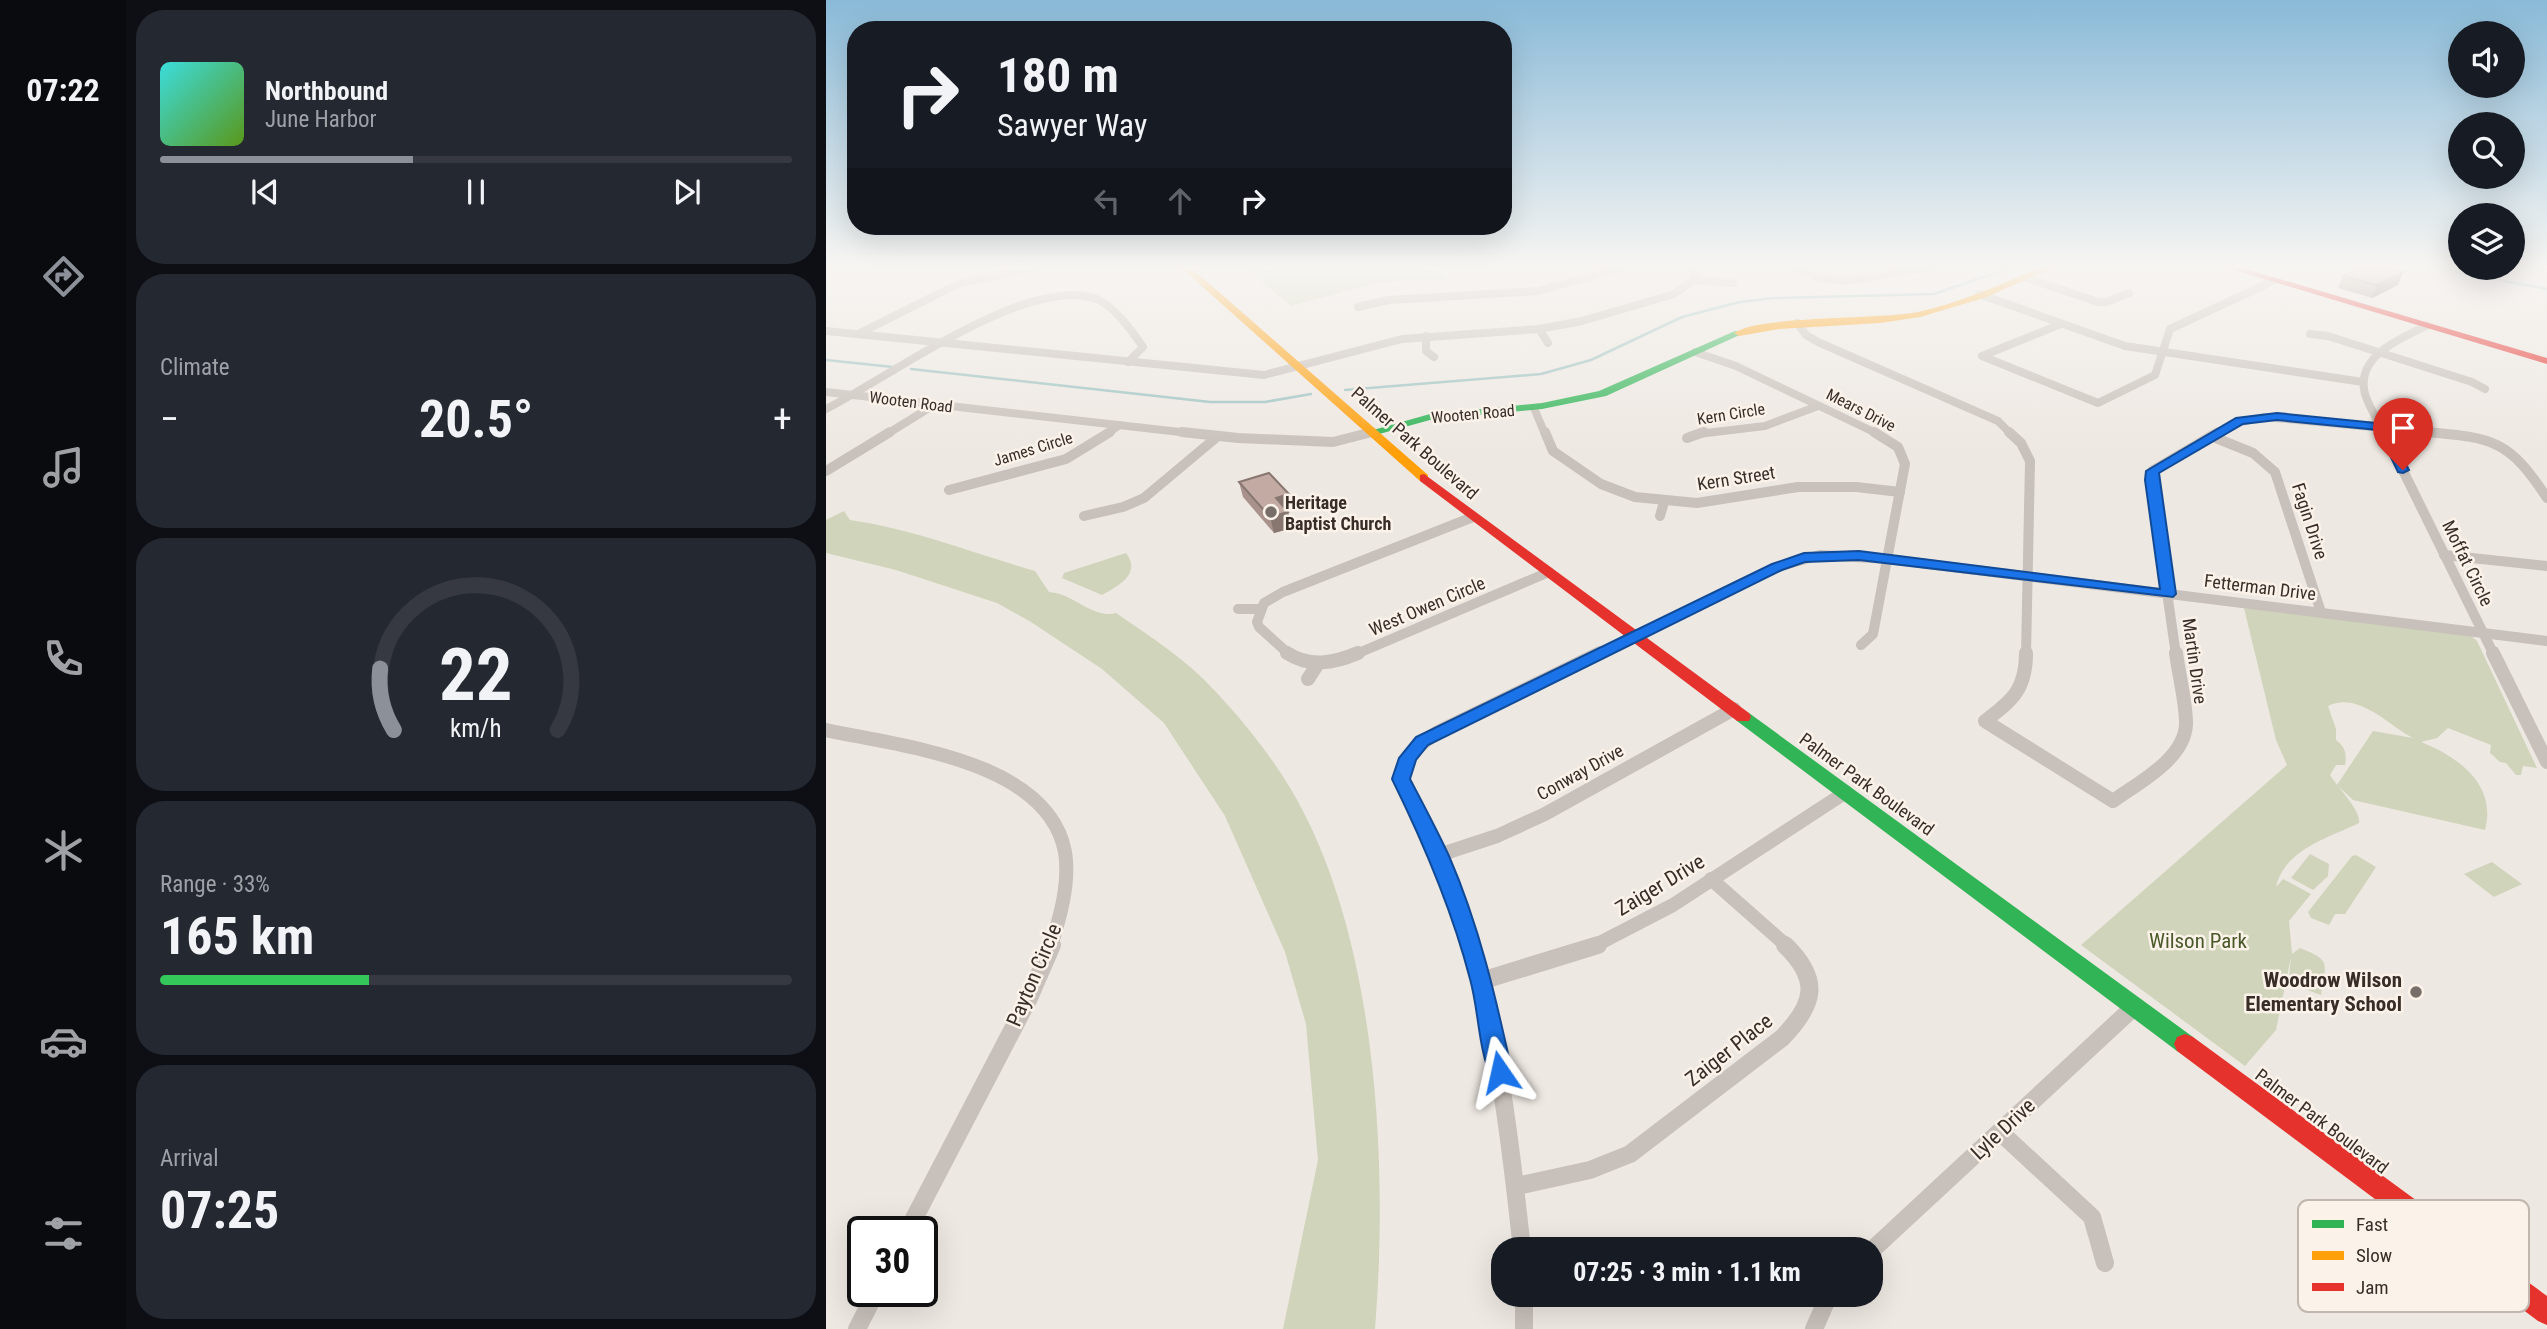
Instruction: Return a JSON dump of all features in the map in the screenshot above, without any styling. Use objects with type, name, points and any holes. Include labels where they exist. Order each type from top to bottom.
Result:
[{"type":"main road","name":"Palmer Park Boulevard","points":[[1251,326],[1433,486],[1473,517],[2396,1200]]},
{"type":"main road","name":"Wooten Road","points":[[1372,432],[1441,415],[1534,408],[1582,400],[1617,390],[1741,332],[1778,326]]},
{"type":"main road","points":[[2426,326],[2547,361]]},
{"type":"main road","name":"Palmer Park Boulevard","points":[[2529,1299],[2547,1312]]},
{"type":"street","points":[[858,334],[874,326]]},
{"type":"street","points":[[826,409],[976,326]]},
{"type":"street","points":[[1125,326],[1141,343],[1141,351],[1128,362]]},
{"type":"street","points":[[826,331],[1257,375],[1298,368],[1383,343],[1426,336],[1554,326]]},
{"type":"street","points":[[1800,326],[1811,339],[1987,416],[2016,436],[2030,461],[2027,576]]},
{"type":"street","points":[[2057,326],[1982,356],[2098,403],[2155,375],[2169,328],[2173,326]]},
{"type":"street","points":[[2068,326],[2117,344],[2363,382],[2367,363],[2379,352],[2426,326]]},
{"type":"street","points":[[1539,329],[1548,343]]},
{"type":"street","points":[[2310,334],[2328,336],[2379,352],[2472,382],[2485,389]]},
{"type":"street","points":[[1426,336],[1426,351],[1434,357]]},
{"type":"street","name":"Mears Drive","points":[[1695,352],[1736,366],[1898,447],[1905,464],[1888,559],[1873,634],[1861,645]]},
{"type":"street","name":"Moffat Circle","points":[[2363,382],[2365,394],[2547,762]]},
{"type":"street","name":"Wooten Road","points":[[826,392],[1218,436],[1323,442],[1372,432]]},
{"type":"street","points":[[826,471],[934,405]]},
{"type":"street","name":"Kern Circle","points":[[1687,438],[1702,432],[1765,426],[1818,406]]},
{"type":"street","name":"Kern Street","points":[[1534,408],[1549,447],[1558,456],[1612,489],[1635,497],[1664,502],[1710,502],[1798,487],[1856,487],[1900,492]]},
{"type":"street","name":"Martin Drive","points":[[2027,576],[2024,684],[2013,700],[1985,721],[2113,801],[2175,752],[2185,735],[2186,725],[2151,475],[2161,464],[2240,421],[2264,417],[2463,435],[2499,443]]},
{"type":"street","name":"James Circle","points":[[949,490],[1066,458],[1084,450],[1119,425]]},
{"type":"street","points":[[1084,516],[1123,507],[1144,498],[1218,436]]},
{"type":"street","name":"Fagin Drive","points":[[2211,436],[2253,453],[2275,472],[2321,612]]},
{"type":"street","points":[[2499,443],[2510,439]]},
{"type":"street","points":[[2499,443],[2520,457],[2547,498]]},
{"type":"street","points":[[1660,516],[1664,502]]},
{"type":"street","points":[[1308,679],[1317,665],[1296,660],[1274,642],[1257,622],[1261,609],[1283,592],[1473,517]]},
{"type":"street","name":"Fetterman Drive","points":[[1521,1237],[1517,1186],[1500,1072],[1481,981],[1461,912],[1439,855],[1401,779],[1403,767],[1413,750],[1438,732],[1788,562],[1820,555],[1888,559],[2547,640]]},
{"type":"street","points":[[2444,555],[2547,566]]},
{"type":"street","name":"West Owen Circle","points":[[1317,665],[1352,657],[1549,572]]},
{"type":"street","points":[[1238,609],[1261,609]]},
{"type":"street","name":"Conway Drive","points":[[1439,855],[1497,836],[1545,814],[1734,709]]},
{"type":"street","name":"Payton Circle","points":[[826,730],[966,761],[1000,776],[1027,792],[1043,808],[1055,824],[1063,842],[1066,863],[1056,931],[1031,992],[915,1216]]},
{"type":"street","name":"Zaiger Drive","points":[[1481,981],[1565,957],[1613,938],[1846,792]]},
{"type":"street","name":"Zaiger Place","points":[[1517,1186],[1590,1170],[1630,1154],[1782,1038],[1797,1025],[1806,1012],[1811,996],[1803,963],[1791,948],[1711,879]]},
{"type":"street","name":"Lyle Drive","points":[[1883,1240],[2135,1006]]},
{"type":"street","points":[[2000,1132],[2092,1217],[2105,1263]]},
{"type":"street","points":[[857,1329],[868,1307]]},
{"type":"street","points":[[1524,1307],[1524,1329]]},
{"type":"street","points":[[1814,1329],[1824,1307]]},
{"type":"green space","points":[[844,511],[850,520],[920,535],[1035,571],[1049,592],[1058,593],[1099,612],[1116,613],[1193,669],[1252,733],[1285,779],[1303,811],[1328,868],[1348,931],[1362,996],[1378,1133],[1379,1267],[1375,1329],[1283,1329],[1318,1160],[1306,1024],[1285,952],[1225,816],[1164,723],[1102,669],[1031,622],[997,603],[896,570],[826,553],[826,520]]},
{"type":"green space","points":[[1126,553],[1130,560],[1130,573],[1121,583],[1102,595],[1062,578],[1064,573]]},
{"type":"green space","name":"Wilson Park","points":[[2244,608],[2470,635],[2477,641],[2537,768],[2523,766],[2521,775],[2516,775],[2506,763],[2500,762],[2490,753],[2491,745],[2448,728],[2437,738],[2421,742],[2449,756],[2472,775],[2480,786],[2487,814],[2485,830],[2353,800],[2338,786],[2356,812],[2359,823],[2298,854],[2281,874],[2276,887],[2283,879],[2311,894],[2289,921],[2292,954],[2300,948],[2322,960],[2325,969],[2321,995],[2294,985],[2289,979],[2291,957],[2276,1030],[2245,1066],[2081,945],[2287,765],[2276,740]],"holes":[[[2339,703],[2361,706],[2413,738],[2373,731],[2337,785],[2330,775],[2336,765],[2345,765],[2345,754],[2336,740],[2336,729],[2328,706]]]},
{"type":"green space","points":[[2310,854],[2329,864],[2328,876],[2313,890],[2291,878]]},
{"type":"green space","points":[[2356,855],[2376,867],[2345,914],[2335,914],[2329,925],[2311,918],[2308,912],[2352,856]]},
{"type":"green space","points":[[2492,862],[2522,884],[2494,897],[2464,874]]},
{"type":"building","points":[[1269,473],[1289,494],[1276,498],[1288,512],[1270,517],[1239,482]]},
{"type":"waterway","points":[[1345,390],[1541,374],[1591,360],[1663,326]]},
{"type":"waterway","points":[[826,360],[893,367]]},
{"type":"waterway","points":[[911,369],[1210,402],[1265,402],[1311,394]]},
{"type":"traffic: fast","points":[[1372,432],[1430,417],[1542,406],[1602,394],[1739,333]]},
{"type":"traffic: fast","points":[[1743,717],[2185,1044]]},
{"type":"traffic: slow","points":[[1251,326],[1424,478]]},
{"type":"traffic: slow","points":[[1739,333],[1779,326]]},
{"type":"traffic: jam","points":[[2428,326],[2547,361]]},
{"type":"traffic: jam","points":[[1424,478],[1743,717]]},
{"type":"traffic: jam","points":[[2185,1044],[2396,1200]]},
{"type":"traffic: jam","points":[[2529,1299],[2547,1312]]},
{"type":"place","name":"Heritage Baptist Church","points":[[1271,512]]},
{"type":"place","name":"Woodrow Wilson Elementary School","points":[[2416,992]]},
{"type":"route","points":[[1500,1072],[1481,981],[1461,912],[1439,855],[1403,788],[1403,767],[1422,741],[1777,567],[1804,557],[1859,555],[2168,594],[2151,480],[2152,471],[2240,421],[2255,417],[2277,417],[2382,427],[2403,470]]}]
